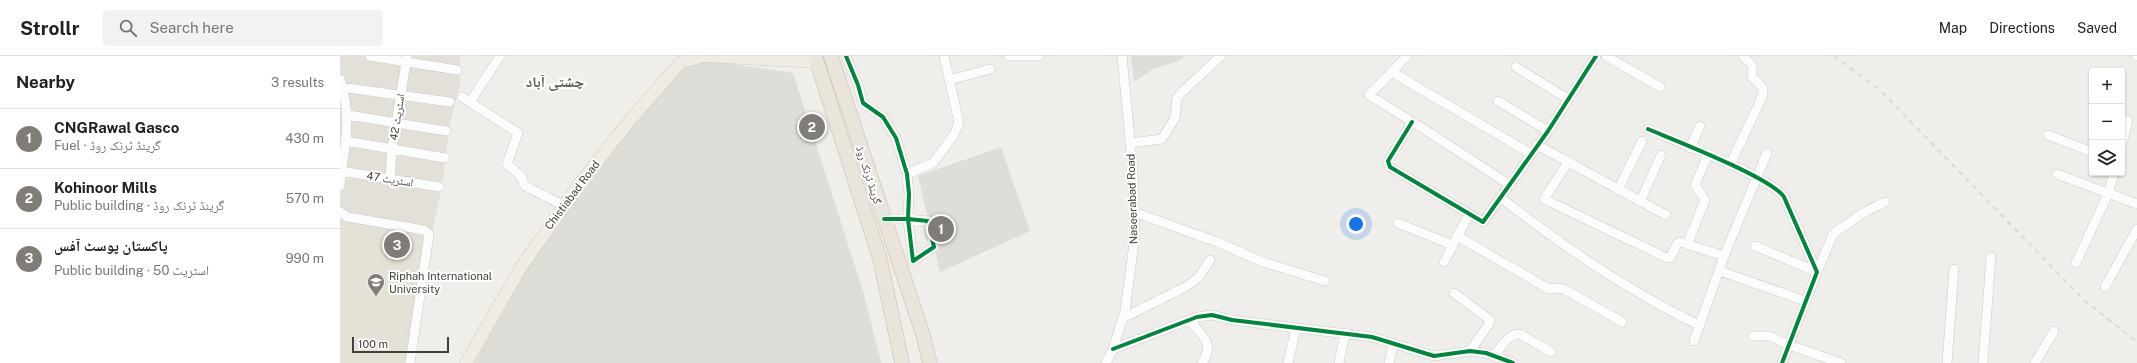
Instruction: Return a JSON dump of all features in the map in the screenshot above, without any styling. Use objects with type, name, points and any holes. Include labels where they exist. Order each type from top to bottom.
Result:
[{"type":"highway","name":"گرینڈ ٹرنک روڈ","points":[[831,56],[923,336],[930,363]]},
{"type":"highway","name":"گرینڈ ٹرنک روڈ","points":[[816,59],[880,259],[902,363]]},
{"type":"highway","points":[[880,259],[903,328],[912,363]]},
{"type":"highway","points":[[901,270],[923,363]]},
{"type":"main road","name":"Chistiabad Road","points":[[466,363],[520,269],[563,205],[631,119],[681,62],[706,56],[816,59]]},
{"type":"street","points":[[370,56],[406,59],[457,70]]},
{"type":"street","points":[[500,56],[466,99],[518,133],[507,164],[521,176],[525,186],[563,205]]},
{"type":"street","points":[[846,56],[858,85],[863,103],[883,117],[896,138],[907,174],[909,194],[908,219],[913,261],[934,247],[928,221],[908,219],[884,219]]},
{"type":"street","points":[[907,174],[933,163],[954,136],[959,123],[944,56]]},
{"type":"street","points":[[1008,56],[1039,56]]},
{"type":"street","name":"Naseerabad Road","points":[[1106,363],[1113,349],[1123,318],[1135,235],[1130,143],[1122,56]]},
{"type":"street","points":[[1130,143],[1162,139],[1175,118],[1177,98],[1221,56]]},
{"type":"street","points":[[1407,56],[1368,95],[1510,185]]},
{"type":"street","points":[[1412,122],[1388,161],[1390,167],[1483,222],[1548,131],[1596,56]]},
{"type":"street","points":[[1606,56],[1660,87]]},
{"type":"street","points":[[1730,165],[1763,95],[1763,88],[1752,77],[1752,65],[1743,56]]},
{"type":"street","name":"اسٹریٹ 42","points":[[390,179],[392,149],[406,59]]},
{"type":"street","points":[[1516,67],[1568,99]]},
{"type":"street","points":[[949,80],[990,69]]},
{"type":"street","points":[[1392,72],[1531,154]]},
{"type":"street","points":[[340,186],[348,115],[341,84],[450,102]]},
{"type":"street","points":[[1498,101],[1548,131]]},
{"type":"street","points":[[348,115],[446,131]]},
{"type":"street","points":[[2123,140],[2128,120]]},
{"type":"street","points":[[1690,148],[1700,126]]},
{"type":"street","points":[[1648,129],[1730,165],[1757,178],[1781,193],[1817,272]]},
{"type":"street","points":[[2048,135],[2089,151]]},
{"type":"street","points":[[346,141],[445,158]]},
{"type":"street","points":[[1618,190],[1642,141]]},
{"type":"street","points":[[1538,145],[1666,215]]},
{"type":"street","points":[[1694,341],[1720,271],[1724,256],[1767,153]]},
{"type":"street","points":[[1640,202],[1661,155]]},
{"type":"street","points":[[1687,245],[1705,200],[1695,185],[1708,155]]},
{"type":"street","points":[[1569,161],[1544,199],[1667,258],[1670,258],[1677,244],[1680,242],[1724,256]]},
{"type":"street","name":"اسٹریٹ 47","points":[[342,171],[440,187]]},
{"type":"street","points":[[2057,174],[2137,204]]},
{"type":"street","points":[[2076,263],[2108,194],[2113,176]]},
{"type":"street","points":[[1501,198],[1549,235],[1670,311],[1699,325]]},
{"type":"street","points":[[1782,363],[1805,300],[1833,234],[1863,213],[1885,202]]},
{"type":"street","points":[[340,212],[347,217],[424,230],[429,234],[410,363]]},
{"type":"street","points":[[1134,212],[1217,242],[1263,262],[1325,282]]},
{"type":"street","points":[[1444,262],[1452,244],[1469,214]]},
{"type":"street","points":[[1398,223],[1452,244]]},
{"type":"street","points":[[2105,287],[2137,229]]},
{"type":"street","points":[[1457,236],[1549,289],[1560,288],[1566,290],[1622,322]]},
{"type":"street","points":[[1756,246],[1817,272]]},
{"type":"street","points":[[1983,363],[1991,257]]},
{"type":"street","points":[[1123,318],[1187,286],[1199,277],[1210,260]]},
{"type":"street","points":[[1947,363],[1954,269]]},
{"type":"street","points":[[1720,271],[1805,300]]},
{"type":"street","points":[[1454,293],[1490,320],[1490,324],[1470,351]]},
{"type":"street","points":[[1113,349],[1190,320],[1206,315],[1212,315],[1232,320],[1372,337],[1434,356],[1470,351],[1494,356],[1513,363]]},
{"type":"street","points":[[1190,320],[1208,343],[1208,352],[1202,363]]},
{"type":"street","points":[[1288,363],[1296,328]]},
{"type":"street","points":[[2035,363],[2054,331]]},
{"type":"street","points":[[1339,363],[1345,333]]},
{"type":"street","points":[[1494,356],[1512,336],[1516,334],[1520,334],[1551,352]]},
{"type":"street","points":[[1753,336],[1770,336],[1826,361],[1841,363]]},
{"type":"street","points":[[1389,363],[1393,344]]},
{"type":"shaded area","points":[[340,56],[460,56],[460,84],[450,123],[443,180],[434,224],[413,363],[340,363]]},
{"type":"shaded area","points":[[1131,56],[1184,56],[1179,61],[1153,69],[1134,82]]},
{"type":"shaded area","points":[[711,61],[793,73],[863,291],[881,363],[474,363],[533,258],[577,193],[684,64]]},
{"type":"shaded area","points":[[1001,147],[1030,231],[940,272],[918,176]]},
{"type":"shaded area","name":"Riphah International University","points":[[340,220],[423,231],[400,363],[340,363]]},
{"type":"railway","points":[[1834,56],[1880,90],[2084,300],[2137,342]]},
{"type":"cycle path","points":[[846,56],[858,85],[863,103],[883,117],[896,138],[907,174],[909,194],[908,219],[913,261],[934,247],[928,221],[908,219],[884,219]]},
{"type":"cycle path","points":[[1412,122],[1388,161],[1390,167],[1483,222],[1548,131],[1596,56]]},
{"type":"cycle path","points":[[1648,129],[1743,170],[1776,189],[1784,197],[1817,272],[1782,363]]},
{"type":"cycle path","points":[[1113,349],[1197,317],[1212,315],[1232,320],[1372,337],[1434,356],[1470,351],[1486,353],[1513,363]]},
{"type":"place","name":"Kohinoor Mills","points":[[812,127]]},
{"type":"place","name":"CNGRawal Gasco","points":[[941,229]]},
{"type":"place","name":"پاکستان پوسٹ آفس","points":[[397,245]]},
{"type":"place","name":"Riphah International University","points":[[376,297]]},
{"type":"district","name":"چشتی آباد","points":[[555,81]]}]
